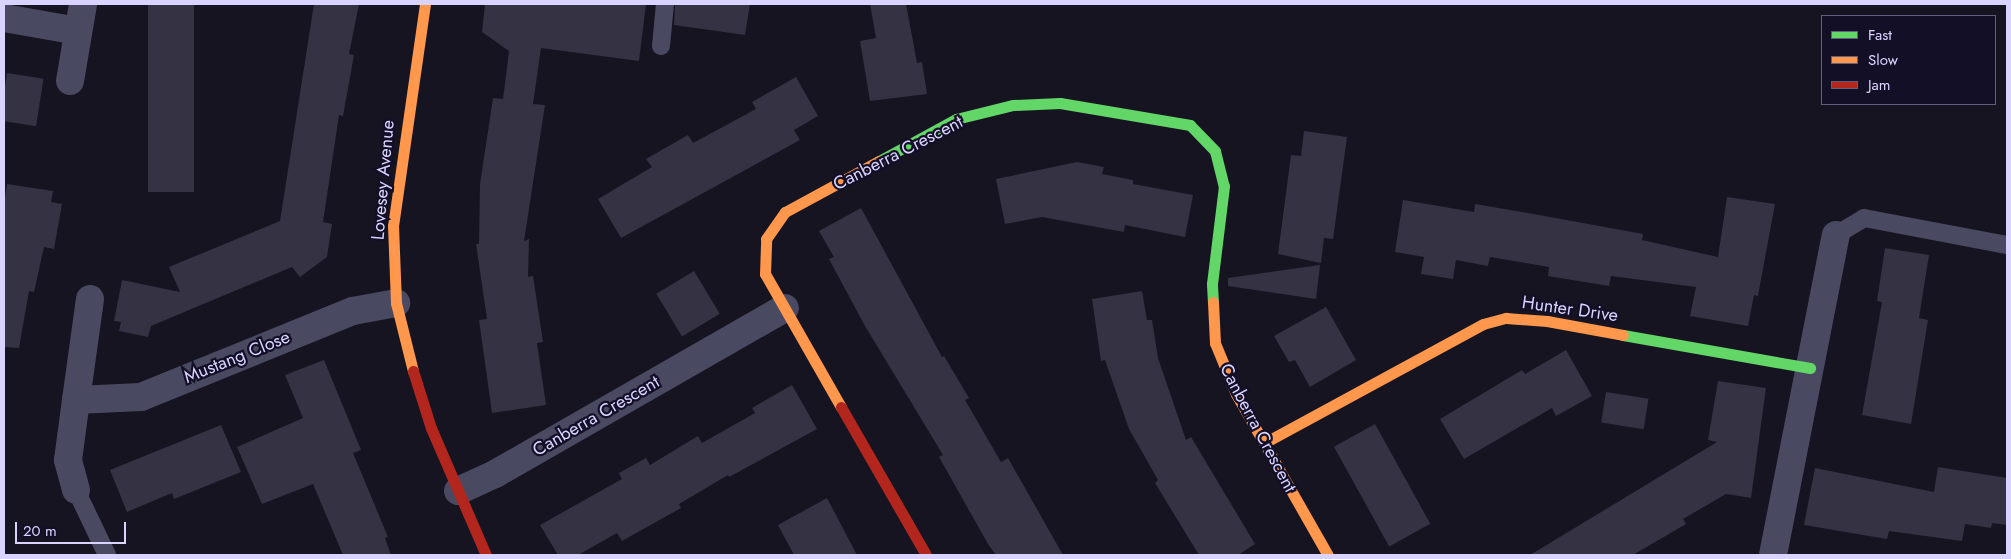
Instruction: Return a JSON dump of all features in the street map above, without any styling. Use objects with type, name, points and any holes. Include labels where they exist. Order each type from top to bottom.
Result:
[{"type":"street","points":[[70,81],[83,4]]},
{"type":"street","name":"Lovesey Avenue","points":[[425,4],[402,143],[393,226],[396,303],[414,381],[486,555]]},
{"type":"street","points":[[4,18],[78,31]]},
{"type":"street","name":"Canberra Crescent","points":[[926,555],[765,274],[766,239],[785,212],[956,119],[1013,105],[1060,103],[1190,125],[1215,151],[1224,186],[1212,284],[1215,342],[1236,394],[1328,555]]},
{"type":"street","points":[[1773,555],[1836,235]]},
{"type":"street","points":[[76,490],[68,460],[90,299]]},
{"type":"street","name":"Mustang Close","points":[[76,400],[140,397],[353,311],[396,303]]},
{"type":"street","name":"Canberra Crescent","points":[[458,491],[495,474],[785,308]]},
{"type":"street","name":"Hunter Drive","points":[[1264,443],[1483,324],[1506,318],[1546,321],[1810,368]]},
{"type":"lane","points":[[661,46],[665,4]]},
{"type":"lane","points":[[1836,235],[1864,218],[2007,245]]},
{"type":"lane","points":[[76,490],[107,555]]},
{"type":"building","points":[[148,4],[194,4],[194,192],[148,192]]},
{"type":"building","points":[[314,4],[359,4],[349,54],[354,55],[343,116],[339,115],[323,222],[332,224],[327,257],[300,277],[292,267],[151,326],[148,337],[119,331],[121,322],[114,321],[122,280],[180,292],[169,267],[280,221]]},
{"type":"building","points":[[485,4],[646,4],[639,61],[541,48],[533,104],[545,105],[524,241],[529,239],[528,277],[533,276],[543,342],[537,343],[546,405],[492,413],[479,320],[487,319],[476,244],[479,244],[480,184],[493,98],[503,99],[509,51],[482,32]]},
{"type":"building","points":[[675,4],[750,4],[745,35],[674,25]]},
{"type":"building","points":[[870,4],[906,4],[917,63],[922,62],[927,94],[870,101],[860,41],[876,38]]},
{"type":"building","points":[[7,73],[44,79],[36,126],[4,121],[4,92]]},
{"type":"building","points":[[796,77],[818,116],[794,130],[800,140],[621,238],[598,199],[652,167],[646,159],[688,135],[693,143],[756,109],[752,102]]},
{"type":"building","points":[[1304,131],[1347,137],[1333,239],[1324,238],[1321,263],[1278,254],[1291,155],[1301,156]]},
{"type":"building","points":[[1077,162],[1104,167],[1102,174],[1133,180],[1133,184],[1193,195],[1185,237],[1125,225],[1124,232],[1042,217],[1005,224],[996,179]]},
{"type":"building","points":[[7,184],[53,191],[51,202],[62,204],[54,249],[44,247],[34,292],[29,291],[19,348],[4,347],[4,204]]},
{"type":"building","points":[[1727,197],[1775,204],[1758,296],[1754,295],[1748,326],[1690,316],[1696,287],[1611,276],[1609,286],[1548,276],[1549,267],[1490,257],[1488,266],[1456,260],[1453,279],[1421,274],[1424,257],[1395,252],[1403,200],[1474,212],[1475,204],[1522,212],[1643,234],[1642,240],[1718,257]]},
{"type":"building","points":[[861,208],[942,357],[944,356],[969,398],[965,400],[1001,462],[1008,458],[1063,555],[996,555],[988,544],[939,457],[943,455],[865,326],[829,259],[834,257],[819,231]]},
{"type":"building","points":[[1885,248],[1929,255],[1919,318],[1928,320],[1911,424],[1862,415],[1882,302],[1877,301]]},
{"type":"building","points":[[1320,265],[1316,299],[1228,286],[1228,278]]},
{"type":"building","points":[[694,271],[720,314],[682,337],[656,294]]},
{"type":"building","points":[[1142,291],[1147,320],[1152,320],[1158,358],[1186,440],[1191,437],[1255,544],[1238,555],[1199,555],[1155,483],[1158,480],[1129,429],[1105,360],[1101,361],[1092,299]]},
{"type":"building","points":[[1326,307],[1356,360],[1310,387],[1295,360],[1289,362],[1274,336]]},
{"type":"building","points":[[1566,350],[1592,396],[1556,416],[1552,408],[1464,459],[1440,419],[1522,370],[1525,374]]},
{"type":"building","points":[[324,360],[361,450],[353,453],[388,537],[385,538],[391,555],[343,555],[313,484],[262,504],[237,447],[303,418],[285,375]]},
{"type":"building","points":[[1718,381],[1766,388],[1751,498],[1726,494],[1683,519],[1686,524],[1633,555],[1530,555],[1717,442],[1708,440]]},
{"type":"building","points":[[792,385],[817,429],[729,477],[728,475],[679,504],[681,508],[622,541],[617,533],[578,555],[558,555],[540,525],[622,479],[619,473],[646,458],[650,465],[698,436],[702,443],[755,413],[752,408]]},
{"type":"building","points":[[1606,392],[1648,399],[1644,429],[1601,423]]},
{"type":"building","points":[[1375,424],[1430,524],[1389,546],[1334,447]]},
{"type":"building","points":[[221,425],[241,472],[174,499],[172,493],[127,512],[110,470]]},
{"type":"building","points":[[1938,467],[2007,478],[2007,525],[1992,523],[1991,528],[1965,524],[1962,541],[1889,531],[1887,539],[1804,525],[1815,468],[1934,492]]},
{"type":"building","points":[[827,498],[857,555],[794,555],[778,525]]},
{"type":"traffic: fast","points":[[879,161],[956,119],[1013,105],[1060,103],[1190,125],[1215,151],[1224,186],[1212,284],[1213,302]]},
{"type":"traffic: fast","points":[[1623,335],[1810,368]]},
{"type":"traffic: slow","points":[[413,371],[396,303],[393,226],[425,4]]},
{"type":"traffic: slow","points":[[841,407],[765,274],[766,239],[785,212],[879,161]]},
{"type":"traffic: slow","points":[[1213,302],[1215,343],[1236,394],[1328,555]]},
{"type":"traffic: slow","points":[[1264,443],[1483,324],[1506,318],[1547,321],[1623,335]]},
{"type":"traffic: jam","points":[[413,371],[431,428],[486,555]]},
{"type":"traffic: jam","points":[[841,407],[926,555]]}]
